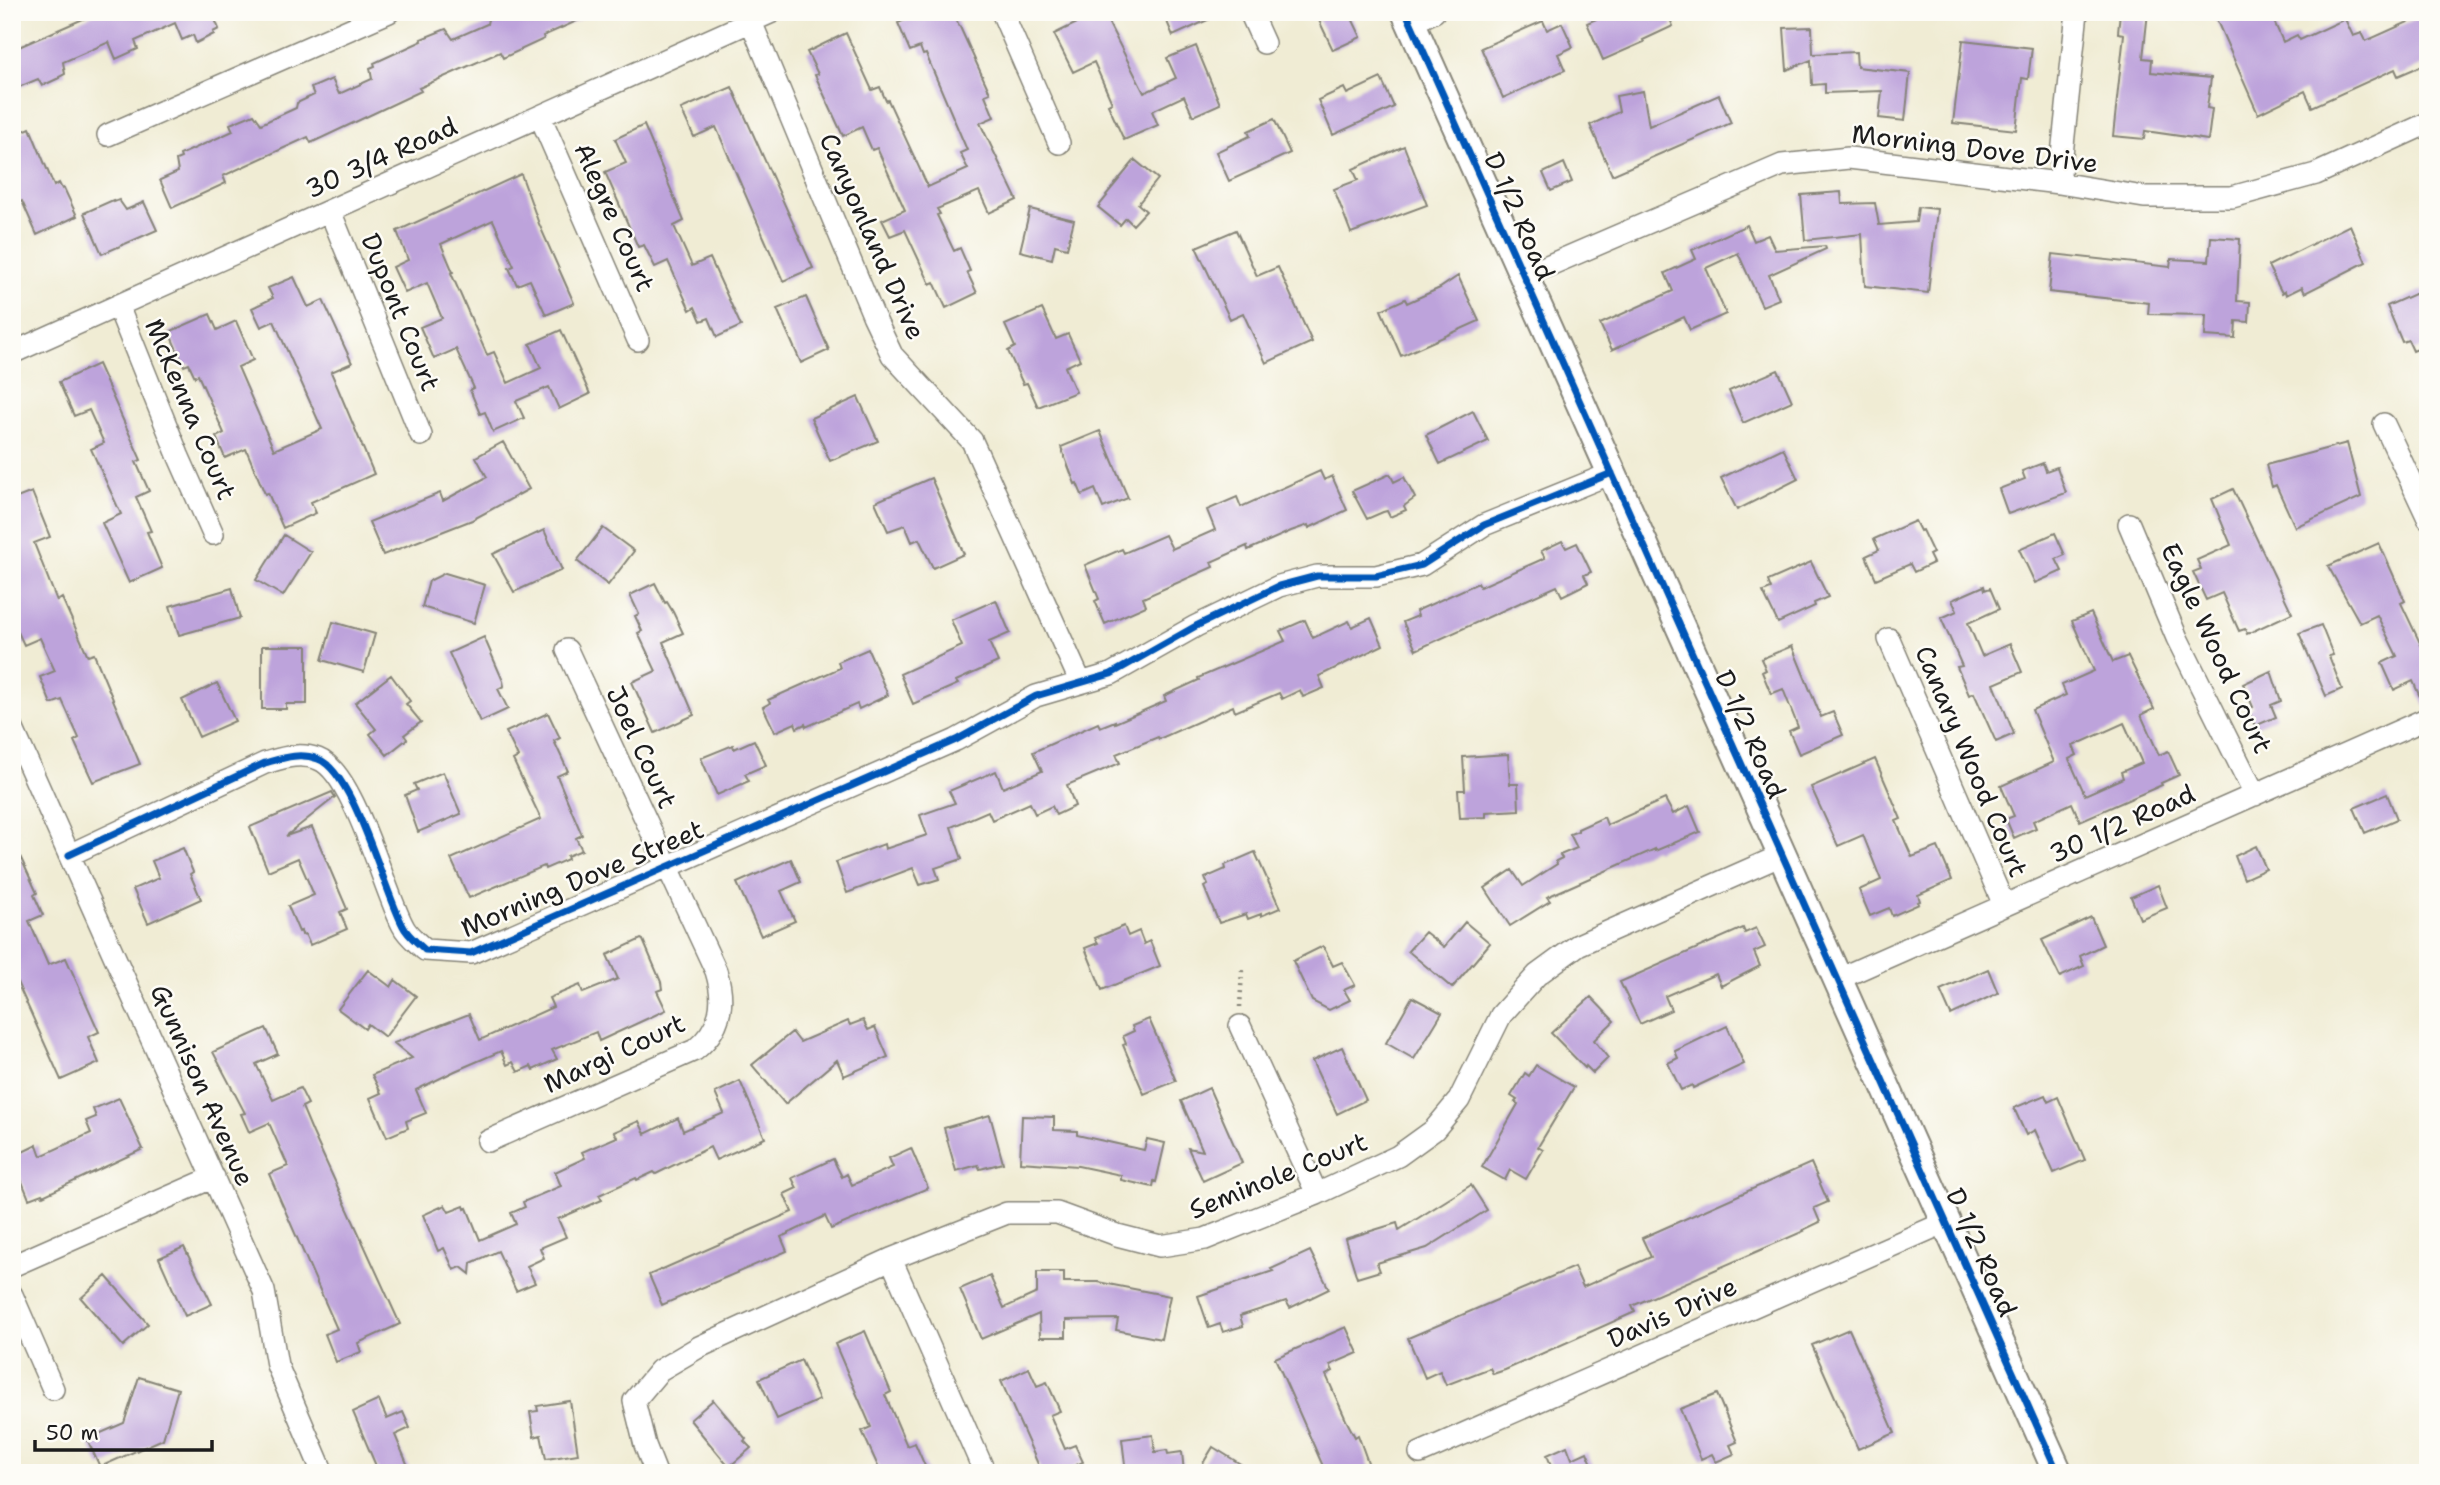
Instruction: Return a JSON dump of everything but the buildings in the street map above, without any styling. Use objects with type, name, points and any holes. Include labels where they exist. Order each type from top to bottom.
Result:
[{"type":"main road","name":"D 1/2 Road","points":[[1417,16],[1524,276],[2058,1473]]},
{"type":"street","points":[[108,135],[389,12]]},
{"type":"street","name":"30 3/4 Road","points":[[12,353],[540,116],[749,17],[772,12]]},
{"type":"street","points":[[1002,12],[1059,143]]},
{"type":"street","points":[[1250,12],[1264,43]]},
{"type":"street","points":[[2059,183],[2077,12]]},
{"type":"street","name":"Canyonland Drive","points":[[749,17],[887,345],[892,355],[972,441],[1080,681]]},
{"type":"street","name":"Alegre Court","points":[[540,116],[638,340]]},
{"type":"street","name":"Morning Dove Drive","points":[[1524,276],[1782,165],[1849,158],[2059,183],[2144,197],[2232,197],[2315,174],[2428,123]]},
{"type":"street","name":"Dupont Court","points":[[330,211],[421,435]]},
{"type":"street","name":"McKenna Court","points":[[118,306],[213,534]]},
{"type":"street","points":[[2385,424],[2428,518]]},
{"type":"street","points":[[1080,681],[1111,674],[1196,625],[1279,586],[1317,576],[1376,576],[1422,565],[1484,525],[1612,473]]},
{"type":"street","name":"Eagle Wood Court","points":[[2129,524],[2177,638],[2255,794]]},
{"type":"street","name":"Canary Wood Court","points":[[1889,639],[2004,905]]},
{"type":"street","name":"Joel Court","points":[[567,650],[667,867]]},
{"type":"street","name":"Morning Dove Street","points":[[69,855],[265,763],[293,755],[319,759],[337,774],[373,847],[403,928],[425,950],[471,953],[956,740],[1036,696],[1080,681]]},
{"type":"street","name":"30 1/2 Road","points":[[1838,979],[2428,718]]},
{"type":"street","name":"Gunnison Avenue","points":[[13,733],[264,1291],[277,1365],[323,1473]]},
{"type":"street","name":"Seminole Court","points":[[656,1473],[645,1445],[634,1401],[660,1370],[699,1347],[891,1259],[1007,1213],[1057,1213],[1117,1235],[1160,1246],[1205,1239],[1317,1194],[1398,1156],[1434,1130],[1459,1100],[1501,1015],[1537,975],[1578,945],[1782,855]]},
{"type":"street","name":"Margi Court","points":[[488,1141],[695,1050],[712,1033],[721,1011],[721,986],[667,867]]},
{"type":"street","points":[[1240,1026],[1317,1194]]},
{"type":"street","points":[[12,1266],[214,1177]]},
{"type":"street","name":"Davis Drive","points":[[1420,1453],[1946,1222]]},
{"type":"street","points":[[891,1259],[985,1473]]},
{"type":"street","points":[[12,1295],[53,1389]]},
{"type":"cycle path","points":[[1406,12],[2058,1473]]},
{"type":"cycle path","points":[[69,855],[265,763],[291,756],[311,757],[331,768],[344,786],[356,808],[407,933],[425,950],[471,953],[956,740],[1036,696],[1111,674],[1196,626],[1279,586],[1317,576],[1376,576],[1422,565],[1484,525],[1612,473]]}]
